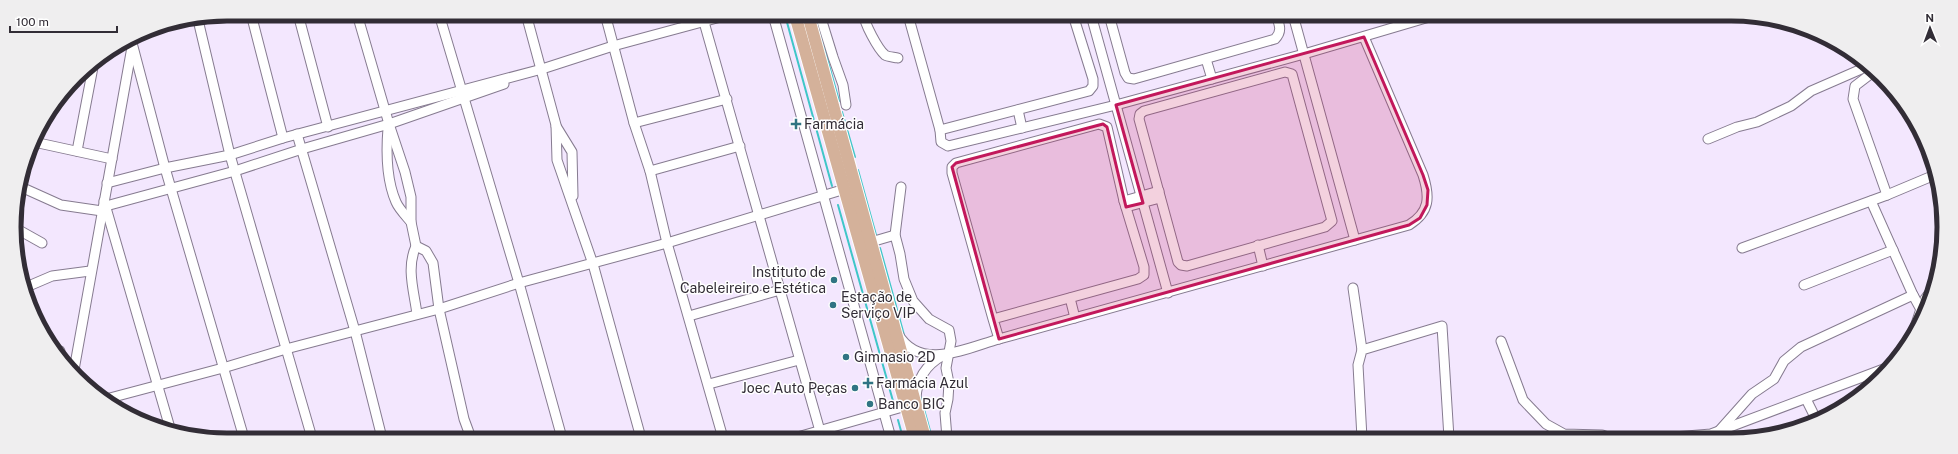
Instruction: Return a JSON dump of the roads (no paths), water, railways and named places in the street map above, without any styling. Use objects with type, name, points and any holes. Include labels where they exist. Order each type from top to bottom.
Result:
[{"type":"main road","points":[[797,21],[845,190],[911,405],[923,433]]},
{"type":"main road","points":[[810,21],[875,240],[911,405],[914,433]]},
{"type":"street","points":[[253,21],[283,138]]},
{"type":"street","points":[[300,21],[328,127]]},
{"type":"street","points":[[359,21],[411,197],[411,222],[416,246],[412,255],[410,266],[417,314]]},
{"type":"street","points":[[441,21],[519,283],[561,433]]},
{"type":"street","points":[[528,21],[556,125],[557,160],[573,202],[593,264],[640,433]]},
{"type":"street","points":[[608,21],[634,123],[650,171],[667,243],[709,384],[722,433]]},
{"type":"street","points":[[107,183],[165,168],[230,155],[297,134],[386,112],[461,90],[542,69],[693,21]]},
{"type":"street","points":[[704,21],[760,214],[799,360],[820,431]]},
{"type":"street","points":[[775,21],[825,196],[890,433]]},
{"type":"street","points":[[822,21],[832,58],[843,85],[846,105]]},
{"type":"street","points":[[864,21],[885,55],[898,58]]},
{"type":"street","points":[[910,21],[940,130],[941,142],[948,146],[1212,80],[1419,21]]},
{"type":"street","points":[[940,130],[1089,91],[1093,86],[1093,79],[1075,21]]},
{"type":"street","points":[[1094,21],[1168,293]]},
{"type":"street","points":[[1111,21],[1125,73],[1128,78],[1134,79],[1276,39],[1279,35],[1280,29],[1278,21]]},
{"type":"street","points":[[1295,21],[1356,240]]},
{"type":"street","points":[[199,23],[230,155],[311,433]]},
{"type":"street","points":[[895,328],[903,342],[916,352],[930,356],[946,354],[1410,225],[1420,218],[1427,205],[1428,190],[1424,175],[1364,37]]},
{"type":"street","points":[[134,43],[165,168],[242,433]]},
{"type":"street","points":[[75,366],[90,272],[104,205],[132,44]]},
{"type":"street","points":[[1206,59],[1212,80]]},
{"type":"street","points":[[25,188],[61,205],[104,205],[235,172],[302,149],[389,124],[464,100],[542,69]]},
{"type":"street","points":[[1708,139],[1737,126],[1757,122],[1797,102],[1811,91],[1862,69]]},
{"type":"street","points":[[77,152],[92,71]]},
{"type":"street","points":[[1289,72],[1292,74],[1332,221],[1325,227],[1187,266],[1181,265],[1178,262],[1159,195],[1139,119],[1140,114],[1152,109],[1289,72]]},
{"type":"street","points":[[1870,75],[1855,86],[1853,99],[1887,195]]},
{"type":"street","points":[[634,123],[727,99]]},
{"type":"street","points":[[1018,110],[1022,128]]},
{"type":"street","points":[[389,124],[386,150],[389,176],[396,203],[411,222]]},
{"type":"street","points":[[992,319],[1138,279],[1144,274],[1144,267],[1125,204],[1107,127],[1103,124],[956,163],[952,167],[952,172],[992,319],[998,339]]},
{"type":"street","points":[[556,125],[572,152],[573,202]]},
{"type":"street","points":[[297,134],[355,331],[381,433]]},
{"type":"street","points":[[39,143],[112,159]]},
{"type":"street","points":[[650,171],[740,146]]},
{"type":"street","points":[[1742,248],[1887,195],[1931,176]]},
{"type":"street","points":[[901,187],[895,235],[904,279],[913,301],[929,319],[949,330],[951,341],[946,354],[946,368],[949,383],[948,399],[944,413],[946,433]]},
{"type":"street","points":[[113,398],[223,368],[286,349],[439,309],[519,283],[667,243],[760,214],[845,190]]},
{"type":"street","points":[[1125,204],[1159,195]]},
{"type":"street","points":[[1871,201],[1913,296],[1920,308]]},
{"type":"street","points":[[104,205],[169,424]]},
{"type":"street","points":[[21,231],[42,243]]},
{"type":"street","points":[[875,240],[895,235]]},
{"type":"street","points":[[1258,245],[1263,266]]},
{"type":"street","points":[[416,246],[426,251],[433,263],[439,309],[464,419],[469,433]]},
{"type":"street","points":[[1804,285],[1893,250]]},
{"type":"street","points":[[30,286],[52,276],[90,272]]},
{"type":"street","points":[[1353,288],[1362,350],[1358,366],[1362,433]]},
{"type":"street","points":[[689,316],[780,290]]},
{"type":"street","points":[[1711,433],[1752,394],[1774,379],[1784,361],[1801,347],[1913,296]]},
{"type":"street","points":[[1070,298],[1075,318]]},
{"type":"street","points":[[1362,350],[1442,326],[1449,433]]},
{"type":"street","points":[[1501,341],[1523,400],[1546,424],[1562,433]]},
{"type":"street","points":[[813,433],[911,405],[922,375],[932,362],[946,354]]},
{"type":"street","points":[[709,384],[799,360]]},
{"type":"street","points":[[1714,433],[1879,371]]},
{"type":"street","points":[[1806,399],[1814,415]]},
{"type":"street","points":[[464,419],[464,433]]},
{"type":"waterway","points":[[787,21],[832,186]]},
{"type":"waterway","points":[[817,21],[839,101]]},
{"type":"waterway","points":[[842,112],[855,157]]},
{"type":"waterway","points":[[858,170],[876,235]]},
{"type":"waterway","points":[[838,205],[893,401]]},
{"type":"waterway","points":[[880,248],[904,335]]},
{"type":"waterway","points":[[920,395],[931,433]]},
{"type":"waterway","points":[[898,420],[902,433]]},
{"type":"place","name":"Farmácia","points":[[796,124]]},
{"type":"place","name":"Instituto de Cabeleireiro e Estética","points":[[834,280]]},
{"type":"place","name":"Estação de Serviço VIP","points":[[833,305]]},
{"type":"place","name":"Gimnasio 2D","points":[[846,357]]},
{"type":"place","name":"Farmácia Azul","points":[[868,383]]},
{"type":"place","name":"Joec Auto Peças","points":[[855,388]]},
{"type":"place","name":"Banco BIC","points":[[870,404]]}]
